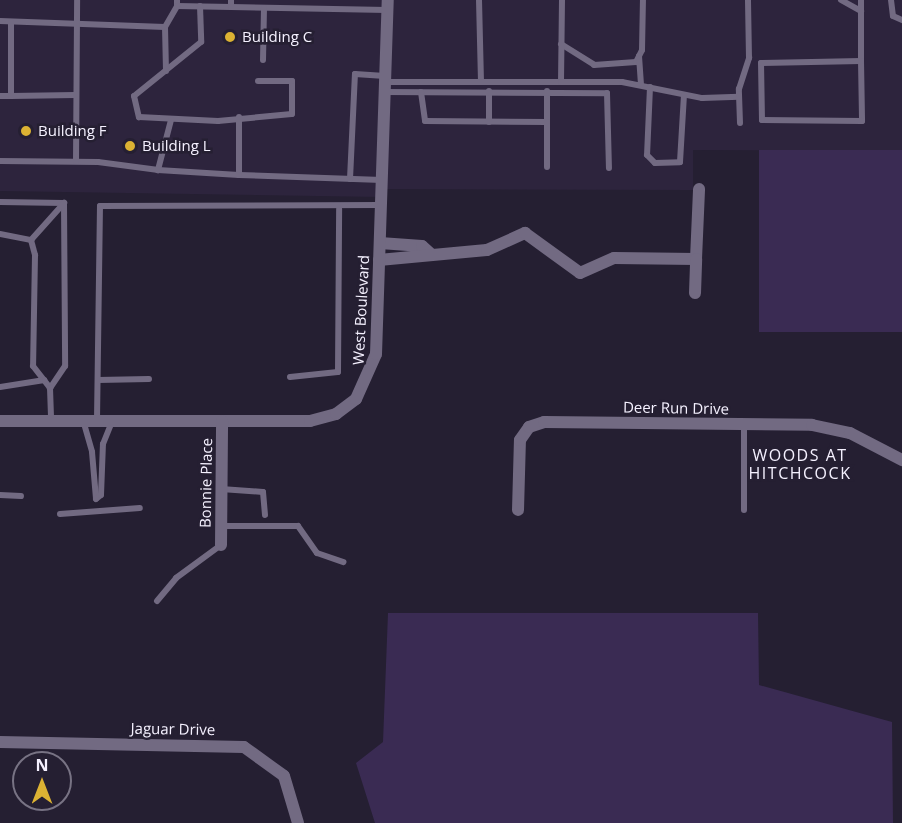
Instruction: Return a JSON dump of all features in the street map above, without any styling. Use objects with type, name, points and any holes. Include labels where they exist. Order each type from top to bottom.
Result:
[{"type":"street","name":"West Boulevard","points":[[0,421],[51,419],[319,420],[356,399],[375,362],[387,5]]},
{"type":"street","points":[[695,293],[699,189]]},
{"type":"street","points":[[379,260],[487,250],[525,232],[580,273],[614,258],[696,259]]},
{"type":"street","points":[[380,243],[422,246],[431,254]]},
{"type":"street","name":"Bonnie Place","points":[[221,545],[222,421]]},
{"type":"street","name":"Deer Run Drive","points":[[518,510],[520,440],[536,424],[744,424],[830,428],[865,438],[902,460]]},
{"type":"street","name":"Jaguar Drive","points":[[0,742],[244,747],[284,776],[298,823]]},
{"type":"lane","points":[[76,161],[74,24],[77,0]]},
{"type":"lane","points":[[479,0],[481,82]]},
{"type":"lane","points":[[561,82],[562,0]]},
{"type":"lane","points":[[641,85],[639,55],[643,0]]},
{"type":"lane","points":[[740,123],[739,97],[749,58],[748,0]]},
{"type":"lane","points":[[841,0],[861,11]]},
{"type":"lane","points":[[861,0],[862,121],[762,120],[761,63],[861,61]]},
{"type":"lane","points":[[891,0],[893,16],[902,20]]},
{"type":"lane","points":[[166,71],[165,27],[177,3],[200,6],[231,3],[264,8],[387,5]]},
{"type":"lane","points":[[200,6],[201,42],[134,96],[135,111],[139,117],[171,120],[292,114],[292,81],[258,81]]},
{"type":"lane","points":[[262,60],[264,8]]},
{"type":"lane","points":[[0,21],[165,27]]},
{"type":"lane","points":[[11,22],[11,96]]},
{"type":"lane","points":[[561,44],[594,65],[620,66],[639,55]]},
{"type":"lane","points":[[350,179],[355,74],[421,92],[607,93],[609,168]]},
{"type":"lane","points":[[385,83],[561,82],[641,85],[684,95],[739,97]]},
{"type":"lane","points":[[650,87],[647,154],[655,163],[680,162],[684,95]]},
{"type":"lane","points":[[489,91],[489,122]]},
{"type":"lane","points":[[547,91],[547,167]]},
{"type":"lane","points":[[421,92],[425,121],[547,122]]},
{"type":"lane","points":[[0,96],[75,95]]},
{"type":"lane","points":[[239,117],[239,175]]},
{"type":"lane","points":[[158,170],[171,120]]},
{"type":"lane","points":[[0,161],[76,161],[158,170],[382,180]]},
{"type":"lane","points":[[0,202],[64,203]]},
{"type":"lane","points":[[51,419],[50,388],[33,366],[31,240],[64,203]]},
{"type":"lane","points":[[50,388],[65,366],[64,203]]},
{"type":"lane","points":[[97,420],[100,206],[339,209],[381,205]]},
{"type":"lane","points":[[290,377],[338,372],[339,209]]},
{"type":"lane","points":[[0,234],[31,240]]},
{"type":"lane","points":[[98,380],[150,379]]},
{"type":"lane","points":[[0,387],[44,380]]},
{"type":"lane","points":[[82,420],[92,452],[95,511]]},
{"type":"lane","points":[[96,499],[101,495],[102,444],[112,420]]},
{"type":"lane","points":[[744,424],[744,510]]},
{"type":"lane","points":[[221,489],[263,492],[265,515]]},
{"type":"lane","points":[[0,495],[21,496]]},
{"type":"lane","points":[[60,514],[140,508]]},
{"type":"lane","points":[[220,526],[298,526],[316,553],[342,562]]},
{"type":"lane","points":[[158,601],[176,578],[221,545]]},
{"type":"shaded area","points":[[0,0],[902,0],[902,151],[693,150],[693,190],[382,189],[381,197],[0,191]]},
{"type":"shaded area","points":[[759,150],[902,150],[902,332],[759,332]]},
{"type":"shaded area","points":[[388,613],[758,613],[759,685],[892,722],[893,823],[375,823],[356,763],[383,742]]},
{"type":"place","name":"Building C","points":[[230,37]]},
{"type":"place","name":"Building F","points":[[26,131]]},
{"type":"place","name":"Building L","points":[[130,146]]},
{"type":"district","name":"WOODS AT HITCHCOCK","points":[[800,464]]}]
